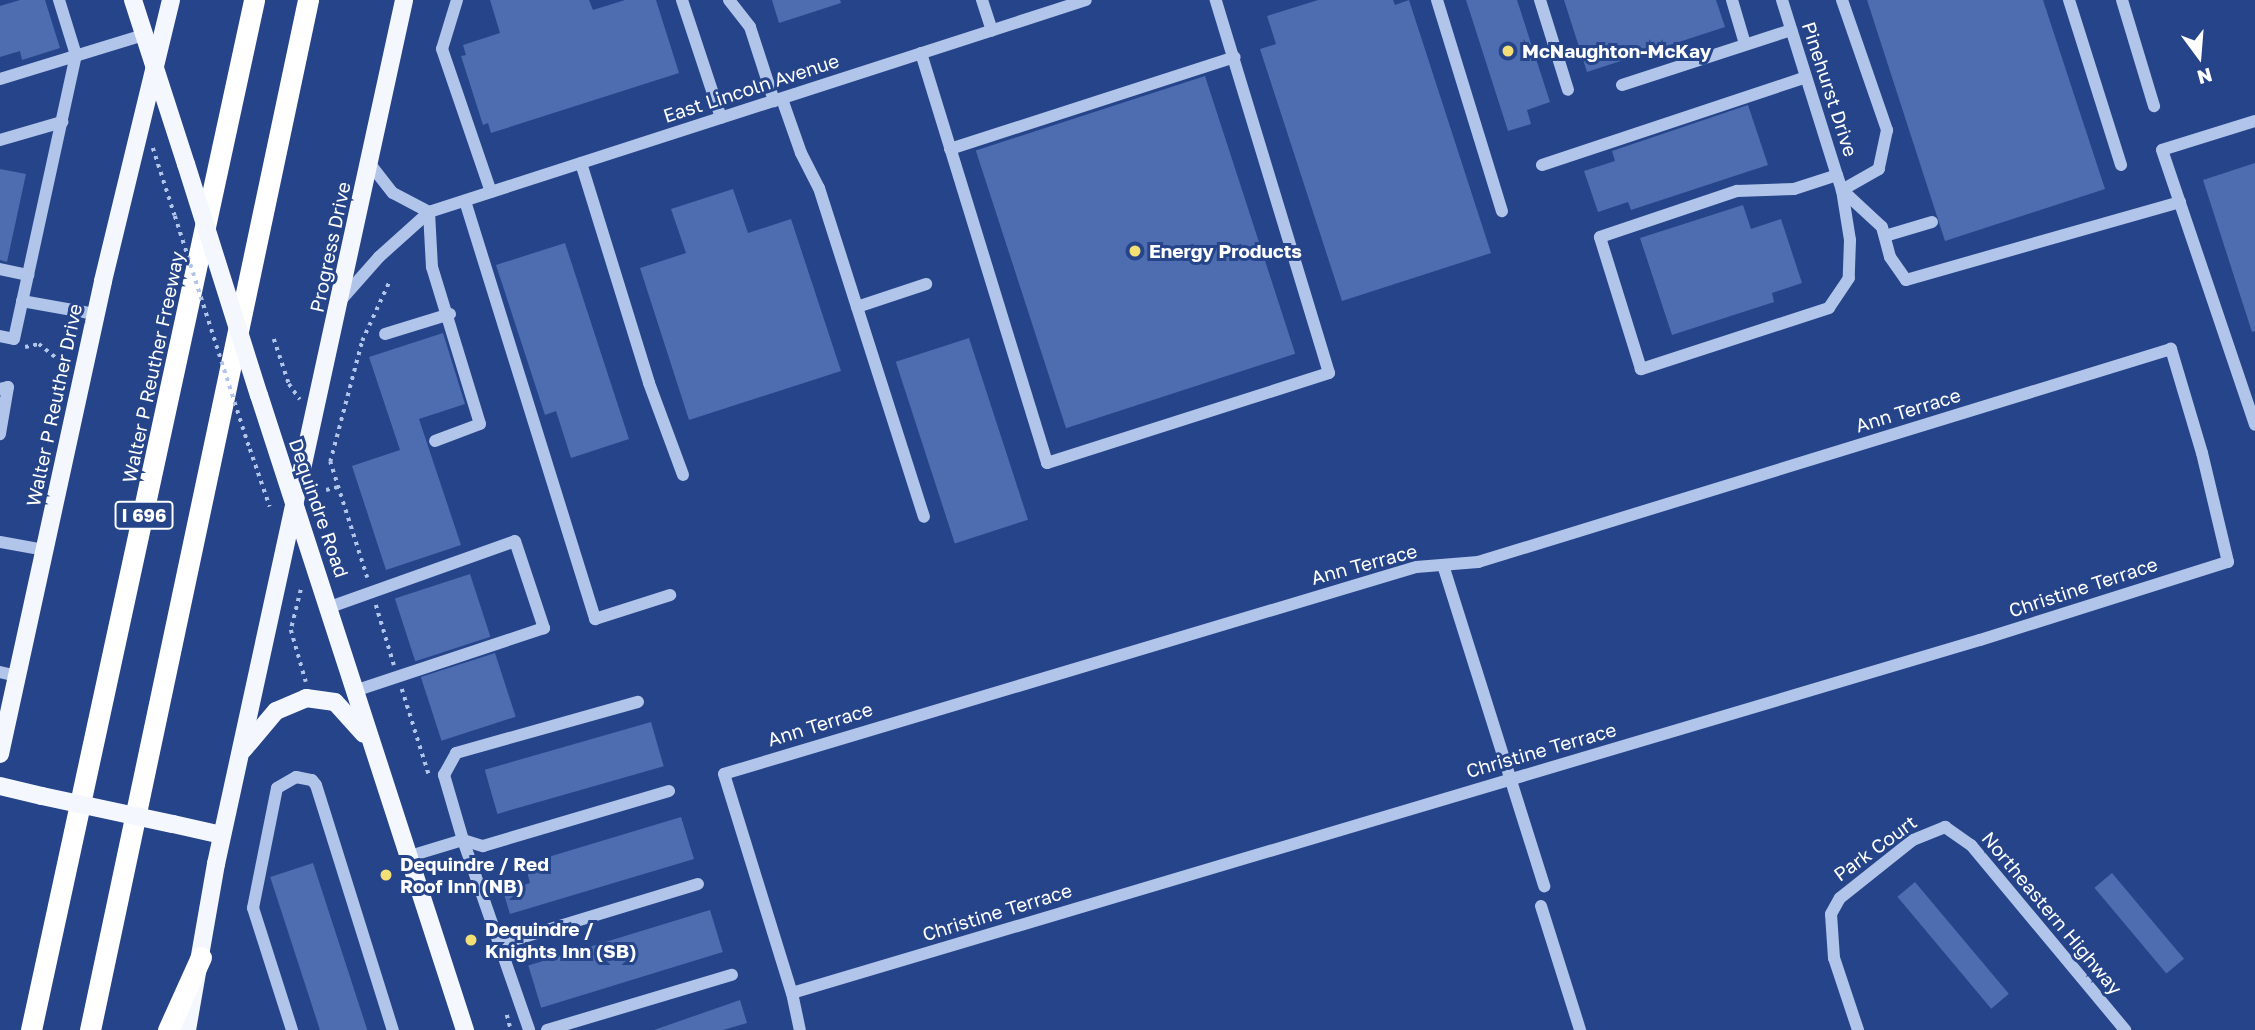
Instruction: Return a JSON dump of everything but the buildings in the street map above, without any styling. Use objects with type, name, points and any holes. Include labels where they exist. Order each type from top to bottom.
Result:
[{"type":"highway","name":"Walter P Reuther Freeway","points":[[31,1030],[254,0]]},
{"type":"highway","name":"I 696","points":[[90,1030],[308,0]]},
{"type":"highway","points":[[168,1030],[201,957]]},
{"type":"main road","name":"Dequindre Road","points":[[133,0],[465,1030]]},
{"type":"main road","name":"Walter P Reuther Drive","points":[[0,754],[11,679],[45,550],[95,314],[171,0]]},
{"type":"main road","name":"Progress Drive","points":[[294,503],[404,0]]},
{"type":"main road","points":[[187,1030],[222,835],[294,503]]},
{"type":"main road","points":[[240,753],[276,711],[311,697],[344,708],[374,748]]},
{"type":"main road","points":[[0,786],[222,835]]},
{"type":"street","points":[[0,336],[14,339],[76,55],[59,0]]},
{"type":"street","points":[[457,0],[442,48],[491,192]]},
{"type":"street","points":[[682,0],[721,118]]},
{"type":"street","points":[[729,0],[750,27],[778,100],[819,188],[924,517]]},
{"type":"street","points":[[982,0],[992,30]]},
{"type":"street","name":"East Lincoln Avenue","points":[[340,301],[379,257],[429,212],[1086,0]]},
{"type":"street","points":[[921,53],[1047,463],[1329,373],[1216,0]]},
{"type":"street","points":[[1437,0],[1502,211]]},
{"type":"street","points":[[1540,0],[1568,90]]},
{"type":"street","points":[[1731,0],[1745,44]]},
{"type":"street","name":"Pinehurst Drive","points":[[1782,0],[1842,190],[1852,257],[1849,278],[1829,308],[1641,369],[1600,237],[1737,191],[1794,189],[1837,175]]},
{"type":"street","points":[[1842,0],[1887,131],[1879,169],[1842,190],[1882,227],[1890,257],[1906,280],[2180,202]]},
{"type":"street","points":[[2069,0],[2121,165]]},
{"type":"street","points":[[2122,0],[2154,106]]},
{"type":"street","points":[[1622,85],[1791,30]]},
{"type":"street","points":[[0,79],[144,35]]},
{"type":"street","points":[[950,149],[1235,57]]},
{"type":"street","points":[[1542,165],[1806,77]]},
{"type":"street","points":[[2255,121],[2162,149],[2255,425]]},
{"type":"street","points":[[0,140],[62,122]]},
{"type":"street","points":[[581,163],[649,383],[683,475]]},
{"type":"street","points":[[370,164],[393,193],[429,212],[432,267],[450,314],[480,424],[435,441]]},
{"type":"street","points":[[465,201],[595,619],[670,595]]},
{"type":"street","points":[[1885,236],[1932,222]]},
{"type":"street","points":[[0,270],[28,275]]},
{"type":"street","points":[[857,307],[926,284]]},
{"type":"street","points":[[22,301],[95,314]]},
{"type":"street","points":[[385,334],[450,314]]},
{"type":"street","name":"Ann Terrace","points":[[792,993],[724,774],[1416,567],[1478,562],[2171,349],[2202,453]]},
{"type":"street","points":[[0,389],[8,387],[0,433]]},
{"type":"street","name":"Christine Terrace","points":[[792,993],[1980,640],[2228,562],[2202,453]]},
{"type":"street","points":[[330,607],[515,541],[544,628],[355,691]]},
{"type":"street","points":[[0,542],[45,550]]},
{"type":"street","points":[[1443,565],[1544,886]]},
{"type":"street","points":[[0,712],[11,679]]},
{"type":"street","points":[[529,1030],[497,945],[444,775],[456,753],[638,702]]},
{"type":"street","points":[[292,1030],[253,908],[277,788],[305,777],[316,785],[393,1030]]},
{"type":"street","points":[[410,856],[463,840],[483,846],[669,791]]},
{"type":"street","name":"Park Court","points":[[1858,1030],[1835,958],[1831,914],[1840,898],[1913,840],[1945,827]]},
{"type":"street","name":"Northeastern Highway","points":[[1945,827],[1971,845],[2125,1030]]},
{"type":"street","points":[[497,945],[698,884]]},
{"type":"street","points":[[1541,906],[1580,1030]]},
{"type":"street","points":[[547,1030],[732,975]]},
{"type":"street","points":[[792,993],[800,1030]]},
{"type":"path","points":[[151,143],[270,507]]},
{"type":"path","points":[[390,280],[362,341],[330,462],[431,779]]},
{"type":"path","points":[[274,339],[289,383],[303,405]]},
{"type":"path","points":[[12,351],[39,344],[61,362]]},
{"type":"path","points":[[325,444],[334,447]]},
{"type":"path","points":[[326,489],[338,486]]},
{"type":"path","points":[[301,590],[290,630],[308,688]]},
{"type":"path","points":[[293,593],[298,600]]},
{"type":"path","points":[[503,1005],[511,1030]]},
{"type":"place","name":"McNaughton-McKay","points":[[1508,51]]},
{"type":"place","name":"Energy Products","points":[[1135,251]]},
{"type":"place","name":"Dequindre / Red Roof Inn (NB)","points":[[386,875]]},
{"type":"place","name":"Dequindre / Knights Inn (SB)","points":[[471,940]]}]
